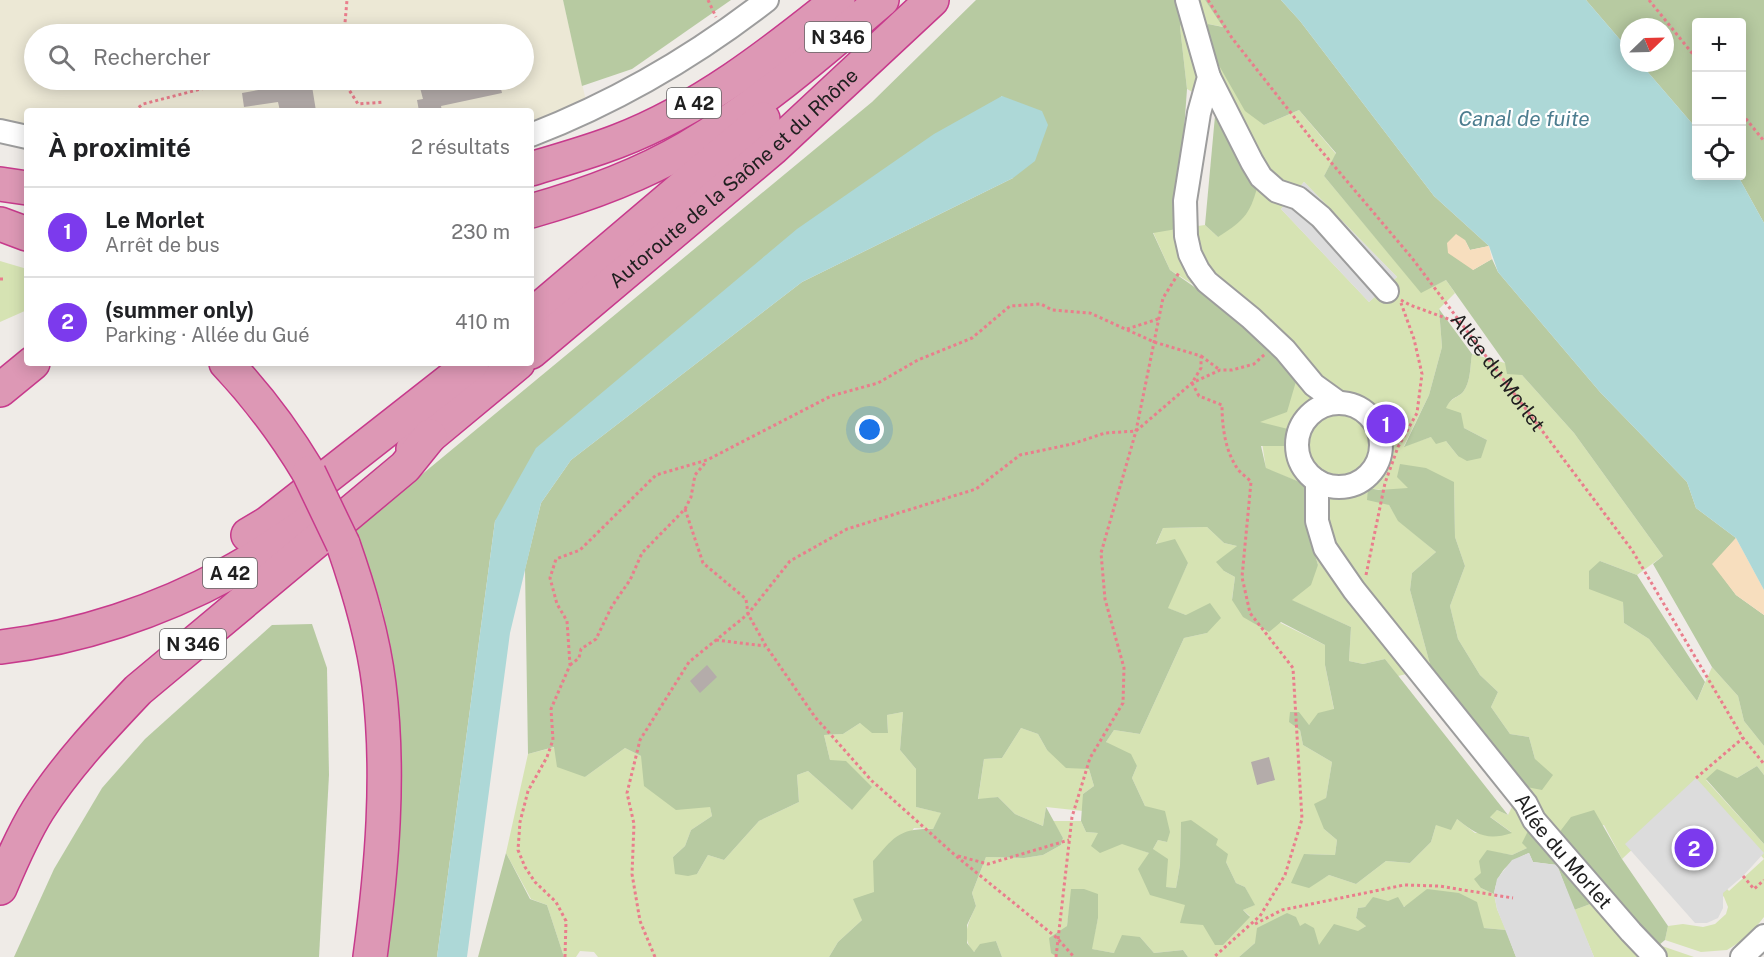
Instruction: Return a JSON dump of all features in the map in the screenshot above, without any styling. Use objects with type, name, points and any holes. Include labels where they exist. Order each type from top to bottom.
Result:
[{"type":"highway","name":"A 42","points":[[534,168],[619,141],[703,98],[738,75],[838,0]]},
{"type":"highway","name":"N 346","points":[[618,181],[631,163],[689,130],[804,51],[862,0]]},
{"type":"highway","name":"N 346","points":[[534,210],[563,202],[618,181],[685,149],[734,119],[794,75],[882,0]]},
{"type":"highway","name":"Autoroute de la Saône et du Rhône","points":[[534,349],[772,149],[932,0]]},
{"type":"highway","points":[[534,313],[787,98],[794,75]]},
{"type":"highway","points":[[0,184],[24,188]]},
{"type":"highway","points":[[0,224],[24,233]]},
{"type":"highway","points":[[0,390],[29,366]]},
{"type":"highway","points":[[229,366],[258,399],[289,440],[309,473],[343,544],[358,587],[369,630],[379,684],[384,760],[381,848],[370,957]]},
{"type":"highway","points":[[0,627],[84,609],[147,588],[208,558],[268,523],[468,366]]},
{"type":"highway","name":"A 42","points":[[0,647],[85,631],[129,617],[230,573],[294,532],[430,436],[514,366]]},
{"type":"highway","name":"N 346","points":[[0,888],[38,810],[105,724],[138,690],[405,467],[430,436]]},
{"type":"street","points":[[534,134],[586,112],[686,58],[767,0]]},
{"type":"street","points":[[1187,0],[1209,77],[1261,177],[1277,191],[1298,198],[1321,218],[1393,295]]},
{"type":"street","points":[[1209,77],[1199,113],[1185,201],[1186,236],[1190,254],[1207,282],[1278,343],[1314,385],[1339,403]]},
{"type":"street","points":[[0,131],[24,136]]},
{"type":"street","points":[[1307,417],[1324,405],[1339,403],[1359,408],[1370,417],[1378,429],[1381,444],[1378,460],[1370,473],[1358,483],[1344,487],[1331,486],[1317,481],[1300,462],[1297,448],[1300,429],[1307,417],[1314,385]]},
{"type":"street","name":"Allée du Morlet","points":[[1317,481],[1317,521],[1325,549],[1354,590],[1526,804],[1534,820],[1631,932],[1657,955]]},
{"type":"street","points":[[1325,549],[1327,515],[1344,487]]},
{"type":"street","points":[[1743,957],[1764,936]]},
{"type":"path","points":[[345,24],[347,0]]},
{"type":"path","points":[[708,0],[718,22]]},
{"type":"path","name":"Allée du Morlet","points":[[1208,0],[1232,38],[1313,141],[1413,258],[1632,550],[1743,738],[1764,764]]},
{"type":"path","points":[[1649,0],[1692,53]]},
{"type":"path","points":[[137,108],[142,104],[197,90]]},
{"type":"path","points":[[349,90],[358,104],[384,102]]},
{"type":"path","points":[[1746,119],[1764,141]]},
{"type":"path","points":[[1056,957],[1072,817],[1090,758],[1123,703],[1124,668],[1106,599],[1101,553],[1136,431],[1163,298],[1190,254]]},
{"type":"path","points":[[1393,295],[1410,306],[1463,325]]},
{"type":"path","points":[[1354,590],[1366,576],[1385,483],[1398,447],[1417,414],[1422,374],[1414,339],[1393,295]]},
{"type":"path","points":[[565,957],[566,921],[556,902],[535,882],[518,850],[520,822],[528,791],[547,757],[553,740],[551,709],[570,665],[567,621],[557,604],[550,578],[556,558],[580,550],[656,475],[707,460],[831,396],[878,383],[918,360],[972,338],[1010,306],[1041,304],[1052,309],[1090,313],[1154,342],[1201,356],[1220,370]]},
{"type":"path","points":[[1126,330],[1159,319]]},
{"type":"path","points":[[1192,382],[1220,370],[1232,370],[1254,364],[1278,343]]},
{"type":"path","points":[[655,957],[640,921],[632,874],[634,824],[627,793],[640,740],[689,662],[748,614],[790,561],[847,529],[976,489],[1020,455],[1072,444],[1106,433],[1136,431],[1192,382],[1201,368],[1201,356]]},
{"type":"path","points":[[1192,382],[1199,396],[1222,405],[1222,423],[1228,449],[1237,469],[1251,482],[1242,577],[1250,614],[1293,668],[1302,819],[1285,875],[1260,916],[1214,957]]},
{"type":"path","points":[[570,665],[579,658],[581,649],[596,639],[612,606],[630,580],[642,554],[685,509],[691,497],[694,476],[707,460]]},
{"type":"path","points":[[685,509],[703,563],[746,599],[748,614],[766,646],[815,717],[872,781],[956,856],[1057,938],[1074,957]]},
{"type":"path","points":[[716,640],[766,646]]},
{"type":"path","points":[[1696,778],[1743,738]]},
{"type":"path","points":[[956,856],[988,864],[1069,840]]},
{"type":"path","points":[[1743,876],[1754,889],[1764,880]]},
{"type":"path","points":[[1248,927],[1282,910],[1404,885],[1439,886],[1513,898]]},
{"type":"shaded area","points":[[0,0],[563,0],[586,101],[534,124],[534,108],[24,108],[24,124],[0,120]]},
{"type":"shaded area","points":[[1304,182],[1397,277],[1369,302],[1281,209]]},
{"type":"shaded area","points":[[1696,778],[1764,853],[1723,893],[1723,908],[1718,918],[1707,923],[1695,923],[1625,844]]},
{"type":"shaded area","points":[[1529,853],[1533,862],[1557,865],[1594,957],[1516,957],[1497,909],[1494,894],[1497,879],[1512,860]]},
{"type":"green space","points":[[563,0],[731,0],[632,69],[582,86]]},
{"type":"green space","points":[[976,0],[1180,0],[1185,12],[1180,27],[1187,89],[1177,229],[1153,233],[1170,270],[1239,318],[1297,378],[1287,412],[1260,422],[1288,429],[1284,446],[1261,446],[1266,468],[1307,485],[1311,502],[1309,534],[1318,565],[1311,585],[1292,600],[1351,627],[1349,661],[1363,664],[1385,659],[1508,815],[1497,810],[1490,817],[1512,833],[1496,836],[1483,835],[1457,819],[1451,830],[1436,825],[1431,842],[1410,863],[1386,861],[1356,884],[1329,875],[1309,888],[1291,883],[1304,854],[1335,855],[1337,840],[1324,829],[1314,804],[1326,798],[1332,762],[1303,745],[1300,730],[1289,722],[1290,712],[1299,712],[1309,725],[1318,713],[1334,709],[1325,665],[1325,645],[1281,622],[1269,632],[1243,617],[1232,600],[1235,577],[1224,571],[1216,562],[1237,546],[1224,543],[1207,527],[1163,528],[1156,544],[1175,539],[1188,563],[1168,608],[1186,615],[1210,603],[1221,618],[1207,633],[1184,638],[1140,734],[1114,730],[1106,742],[1131,754],[1137,766],[1132,778],[1145,806],[1165,811],[1170,832],[1167,842],[1158,840],[1153,849],[1168,859],[1166,887],[1176,888],[1180,865],[1181,822],[1191,820],[1218,839],[1216,845],[1228,854],[1226,862],[1236,883],[1245,887],[1255,905],[1243,910],[1250,917],[1223,945],[1215,945],[1203,925],[1180,923],[1185,905],[1150,895],[1138,869],[1149,853],[1122,844],[1100,853],[1091,846],[1098,833],[1086,832],[1081,821],[1083,794],[1094,786],[1089,769],[1066,768],[1047,750],[1038,734],[1021,728],[1002,758],[984,759],[978,799],[998,797],[1015,814],[1043,826],[1046,807],[1063,838],[1061,845],[1043,855],[1024,858],[986,857],[972,893],[976,906],[967,925],[967,943],[974,952],[980,944],[996,941],[1002,957],[829,957],[838,942],[862,920],[853,899],[874,892],[873,861],[892,840],[905,832],[933,829],[941,813],[916,807],[916,769],[900,750],[903,712],[887,715],[888,733],[872,733],[860,723],[843,734],[824,735],[830,760],[846,761],[872,787],[852,810],[808,771],[797,775],[799,802],[759,821],[724,860],[708,855],[697,874],[688,876],[675,874],[673,857],[685,846],[691,830],[712,816],[710,807],[676,810],[644,786],[641,756],[625,748],[585,777],[557,767],[554,747],[528,754],[525,569],[541,503],[571,460],[802,282],[1013,178],[1002,96],[495,521],[437,957],[386,957],[400,829],[401,735],[383,611],[356,529],[872,102]]},
{"type":"green space","points":[[1180,0],[1205,0],[1224,27],[1208,24],[1264,125],[1299,110],[1336,154],[1324,176],[1421,292],[1446,280],[1455,293],[1439,309],[1442,347],[1429,395],[1404,446],[1431,437],[1446,441],[1458,456],[1487,440],[1464,428],[1445,408],[1466,388],[1472,354],[1505,363],[1522,375],[1574,433],[1663,556],[1637,575],[1600,561],[1623,602],[1624,623],[1649,639],[1697,701],[1712,667],[1738,696],[1744,721],[1764,746],[1764,775],[1757,766],[1737,778],[1706,780],[1764,844],[1764,859],[1764,917],[1748,937],[1727,950],[1701,952],[1665,940],[1668,926],[1683,924],[1703,927],[1715,924],[1726,914],[1728,907],[1724,897],[1656,827],[1622,859],[1604,825],[1558,834],[1512,855],[1487,851],[1481,873],[1481,888],[1494,894],[1497,909],[1506,930],[1484,928],[1373,898],[1365,907],[1358,908],[1356,918],[1367,925],[1359,931],[1318,946],[1301,927],[1255,943],[1239,957],[1188,957],[1183,950],[1154,953],[1140,937],[1114,953],[1091,949],[1098,918],[1072,889],[1067,926],[1051,952],[1057,957],[1002,957],[996,941],[973,952],[969,946],[967,929],[976,906],[972,893],[986,857],[1024,858],[1043,855],[1061,845],[1063,838],[1053,821],[1081,821],[1086,832],[1098,833],[1149,853],[1150,894],[1250,916],[1243,910],[1254,905],[1245,887],[1236,883],[1226,862],[1181,822],[1180,865],[1176,888],[1165,887],[1153,849],[1158,840],[1167,842],[1145,806],[1132,778],[1137,766],[1106,742],[1114,730],[1140,734],[1184,638],[1207,633],[1186,615],[1167,608],[1188,563],[1156,545],[1163,528],[1207,527],[1224,543],[1237,546],[1224,571],[1235,577],[1232,599],[1325,645],[1325,665],[1334,710],[1300,730],[1303,745],[1332,762],[1324,829],[1337,840],[1335,855],[1304,854],[1309,887],[1329,875],[1356,884],[1386,861],[1410,863],[1431,842],[1436,825],[1457,819],[1475,833],[1511,832],[1489,816],[1497,810],[1508,815],[1535,759],[1529,737],[1510,734],[1491,707],[1498,692],[1480,675],[1458,639],[1450,606],[1465,566],[1455,537],[1454,482],[1401,490],[1369,488],[1389,505],[1399,521],[1436,552],[1412,573],[1410,590],[1431,668],[1398,676],[1385,659],[1363,664],[1349,661],[1351,627],[1291,600],[1318,565],[1309,534],[1311,502],[1307,485],[1266,469],[1259,422],[1208,294],[1170,270],[1153,232],[1205,225],[1218,237],[1216,105],[1187,89],[1180,27],[1185,12]],"holes":[[[1304,182],[1397,277],[1369,302],[1281,209]],[[1699,786],[1764,859],[1729,891],[1663,821]]]},
{"type":"green space","points":[[1205,0],[1281,0],[1300,21],[1434,196],[1489,246],[1470,250],[1465,240],[1473,270],[1492,259],[1498,272],[1600,392],[1687,482],[1696,508],[1736,538],[1713,564],[1736,595],[1764,615],[1764,746],[1744,721],[1738,696],[1712,667],[1653,564],[1663,556],[1574,433],[1522,375],[1507,374],[1505,363],[1446,280],[1421,293],[1324,176],[1336,153],[1299,110],[1264,125],[1245,111],[1213,55],[1206,32],[1208,24],[1223,27]]},
{"type":"green space","points":[[1586,0],[1764,0],[1764,223],[1740,180],[1746,180],[1746,18],[1692,18],[1692,123],[1648,72],[1674,72],[1674,18],[1620,18],[1620,40]]},
{"type":"green space","points":[[1216,105],[1259,180],[1246,214],[1218,237],[1205,225]]},
{"type":"green space","points":[[0,261],[24,268],[24,311],[0,322]]},
{"type":"green space","points":[[1439,309],[1472,354],[1466,388],[1450,401],[1446,408],[1461,413],[1464,428],[1487,440],[1481,458],[1467,461],[1458,456],[1446,441],[1436,444],[1431,437],[1404,447],[1429,395],[1442,347]]},
{"type":"green space","points":[[1400,464],[1426,468],[1454,482],[1455,537],[1465,566],[1450,606],[1458,639],[1480,675],[1498,692],[1491,707],[1510,734],[1529,737],[1535,759],[1553,775],[1542,790],[1522,786],[1431,668],[1410,590],[1412,573],[1436,552],[1398,521],[1389,505],[1367,500],[1368,488],[1379,490],[1408,488],[1397,477]]},
{"type":"green space","points":[[1600,561],[1637,575],[1705,682],[1697,701],[1649,639],[1624,623],[1623,602],[1589,589],[1589,571]]},
{"type":"green space","points":[[312,624],[327,668],[329,775],[319,957],[14,957],[54,869],[102,788],[145,739],[272,625]]},
{"type":"green space","points":[[903,712],[900,750],[916,769],[916,807],[942,813],[933,829],[914,828],[874,892],[862,920],[838,942],[829,957],[598,957],[594,952],[580,951],[576,957],[564,957],[547,905],[531,899],[506,853],[528,754],[555,747],[585,777],[625,748],[641,756],[710,807],[712,816],[691,830],[685,846],[673,857],[697,874],[708,855],[724,860],[759,821],[799,802],[797,775],[808,771],[852,810],[830,760],[824,735],[843,734],[860,723],[888,733],[887,715]]},
{"type":"green space","points":[[1021,728],[1038,734],[1047,750],[1089,769],[1094,786],[1083,794],[1083,811],[1046,807],[1043,826],[1015,814],[998,797],[978,800],[984,759],[1002,758]]},
{"type":"green space","points":[[1757,766],[1764,775],[1764,844],[1706,779],[1717,769],[1737,778]]},
{"type":"green space","points":[[1594,810],[1622,859],[1668,926],[1665,940],[1659,945],[1639,923],[1604,899],[1574,910],[1557,865],[1533,862],[1529,853],[1505,868],[1498,879],[1494,894],[1481,888],[1474,879],[1481,873],[1479,861],[1487,850],[1512,855],[1527,848],[1522,843],[1528,831],[1558,834],[1571,817]]},
{"type":"green space","points":[[506,853],[530,899],[547,905],[564,957],[478,957]]},
{"type":"green space","points":[[1071,889],[1084,889],[1098,894],[1098,918],[1092,949],[1114,953],[1122,935],[1140,937],[1154,953],[1183,950],[1188,957],[1057,957],[1051,953],[1049,938],[1067,926]]},
{"type":"green space","points":[[1427,889],[1459,893],[1477,902],[1484,928],[1506,930],[1516,957],[1239,957],[1255,943],[1257,928],[1287,913],[1296,917],[1300,926],[1305,923],[1314,928],[1319,945],[1334,924],[1358,931],[1366,926],[1356,918],[1358,908],[1365,907],[1373,897],[1388,901],[1398,897],[1404,907]]},
{"type":"green space","points":[[1604,899],[1639,923],[1659,945],[1694,957],[1594,957],[1574,910]]},
{"type":"sand","points":[[1456,234],[1465,240],[1470,250],[1489,246],[1492,259],[1473,270],[1448,253],[1447,243]]},
{"type":"sand","points":[[1736,538],[1764,590],[1764,615],[1736,595],[1712,564]]},
{"type":"water","name":"Canal de fuite","points":[[1281,0],[1586,0],[1620,40],[1620,72],[1648,72],[1692,123],[1692,180],[1740,180],[1764,223],[1764,590],[1736,538],[1696,508],[1687,482],[1600,392],[1498,272],[1489,246],[1434,196],[1300,21]]},
{"type":"water","points":[[1002,96],[1042,111],[1048,125],[1035,161],[1013,178],[802,282],[571,460],[541,503],[510,633],[467,957],[437,957],[495,521],[536,448],[797,229],[934,134]]},
{"type":"building","points":[[259,90],[313,90],[316,108],[279,108],[278,102],[244,107],[242,93]]},
{"type":"building","points":[[421,90],[501,90],[502,93],[441,106],[441,108],[418,108],[417,100],[423,99]]},
{"type":"building","points":[[707,665],[717,677],[700,693],[690,681]]},
{"type":"building","points":[[1269,757],[1275,780],[1257,785],[1251,762]]},
{"type":"place","name":"Le Morlet","points":[[1386,424]]},
{"type":"place","name":"(summer only)","points":[[1694,848]]}]
